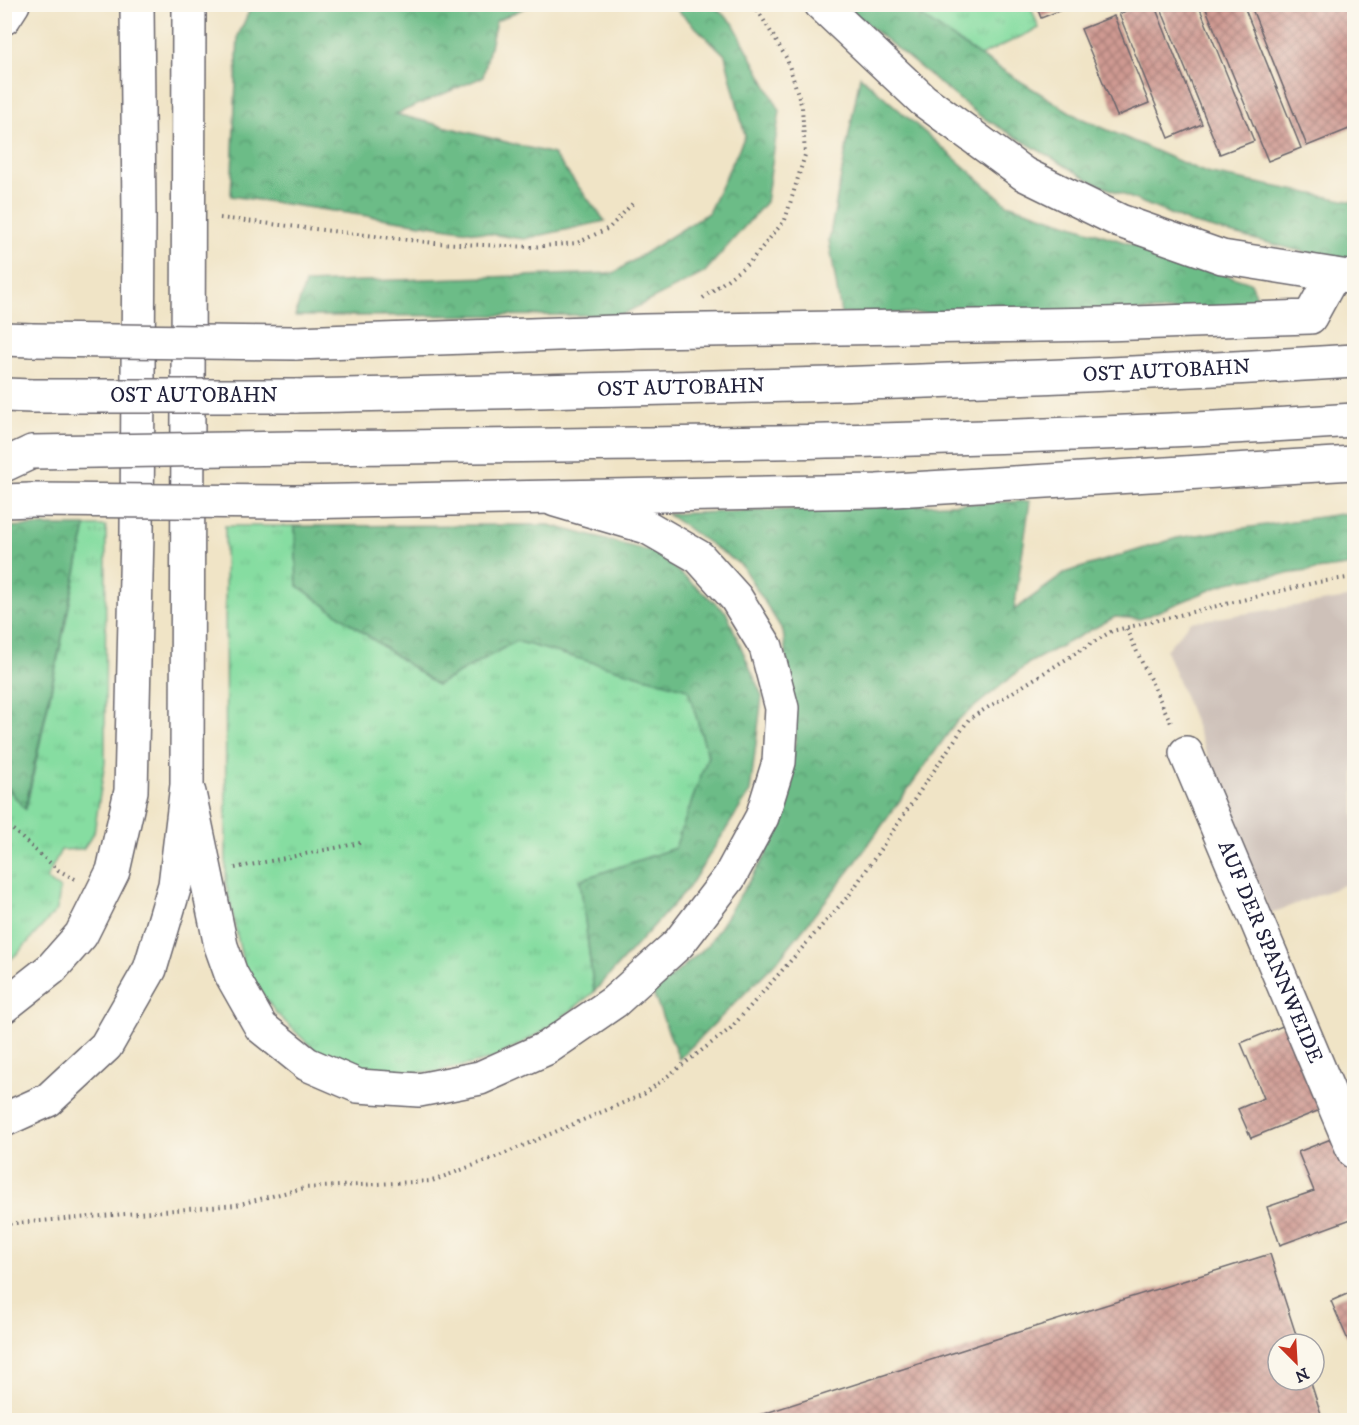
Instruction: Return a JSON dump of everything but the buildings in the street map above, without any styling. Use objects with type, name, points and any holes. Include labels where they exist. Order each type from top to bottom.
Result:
[{"type":"main road","points":[[4,18],[13,4]]},
{"type":"main road","points":[[4,1006],[58,961],[81,935],[113,871],[131,791],[138,533],[137,4]]},
{"type":"main road","points":[[4,1120],[48,1100],[106,1046],[150,969],[175,885],[187,785],[189,4]]},
{"type":"main road","points":[[821,4],[923,100],[1024,174],[1120,221],[1222,257],[1344,277]]},
{"type":"main road","points":[[18,340],[296,342],[643,332],[1105,324],[1310,317],[1344,277]]},
{"type":"main road","name":"OST AUTOBAHN","points":[[18,396],[295,396],[738,387],[1160,373],[1354,361]]},
{"type":"main road","points":[[14,456],[295,448],[907,440],[1199,430],[1354,420]]},
{"type":"main road","points":[[18,500],[295,502],[877,491],[1354,463]]},
{"type":"main road","points":[[187,785],[221,946],[231,974],[261,1028],[307,1064],[358,1086],[419,1090],[480,1078],[547,1048],[614,1002],[679,943],[729,878],[762,817],[778,762],[782,708],[766,648],[736,598],[699,557],[647,527],[544,497]]},
{"type":"main road","name":"AUF DER SPANNWEIDE","points":[[1186,753],[1354,1152]]},
{"type":"path","points":[[700,299],[749,263],[785,220],[805,155],[802,107],[787,58],[754,4]]},
{"type":"path","points":[[189,214],[435,243],[532,247],[577,243],[609,228],[634,202]]},
{"type":"path","points":[[1126,629],[1186,753]]},
{"type":"path","points":[[4,822],[58,870],[101,895]]},
{"type":"path","points":[[205,874],[360,843]]},
{"type":"shaded area","points":[[1354,597],[1354,881],[1270,914],[1166,650],[1190,622]]},
{"type":"green space","points":[[252,5],[531,5],[496,21],[483,77],[396,114],[553,154],[605,221],[524,239],[231,196],[238,36]]},
{"type":"green space","points":[[672,5],[712,5],[733,23],[780,111],[766,202],[704,273],[621,315],[295,316],[305,283],[614,273],[708,213],[745,136],[725,55]]},
{"type":"green space","points":[[843,5],[907,5],[980,56],[1078,117],[1206,173],[1354,202],[1354,260],[1323,257],[1191,223],[1093,182],[980,116]]},
{"type":"green space","points":[[907,5],[1030,5],[1039,28],[980,56]]},
{"type":"green space","points":[[860,76],[1007,204],[1251,283],[1263,310],[841,314],[829,240]]},
{"type":"green space","points":[[1030,501],[1014,610],[1067,572],[1177,538],[1354,512],[1354,565],[1232,581],[1140,619],[1115,617],[1029,663],[957,721],[850,870],[779,959],[679,1059],[653,993],[708,945],[766,855],[796,739],[783,631],[742,566],[667,514]]},
{"type":"green space","points":[[549,525],[656,553],[726,612],[762,696],[750,792],[689,887],[594,992],[580,880],[675,848],[708,756],[688,689],[516,641],[437,685],[297,585],[295,526]]},
{"type":"green space","points":[[86,526],[106,526],[105,762],[94,833],[83,849],[61,850],[46,879],[60,889],[57,910],[5,964],[4,785],[26,809]]},
{"type":"green space","points":[[86,526],[25,809],[5,785],[4,527]]},
{"type":"green space","points":[[225,526],[295,526],[297,585],[437,685],[516,641],[688,689],[708,756],[675,848],[580,880],[594,992],[549,1028],[493,1059],[436,1072],[382,1073],[321,1056],[276,1013],[244,968],[226,884]]}]
